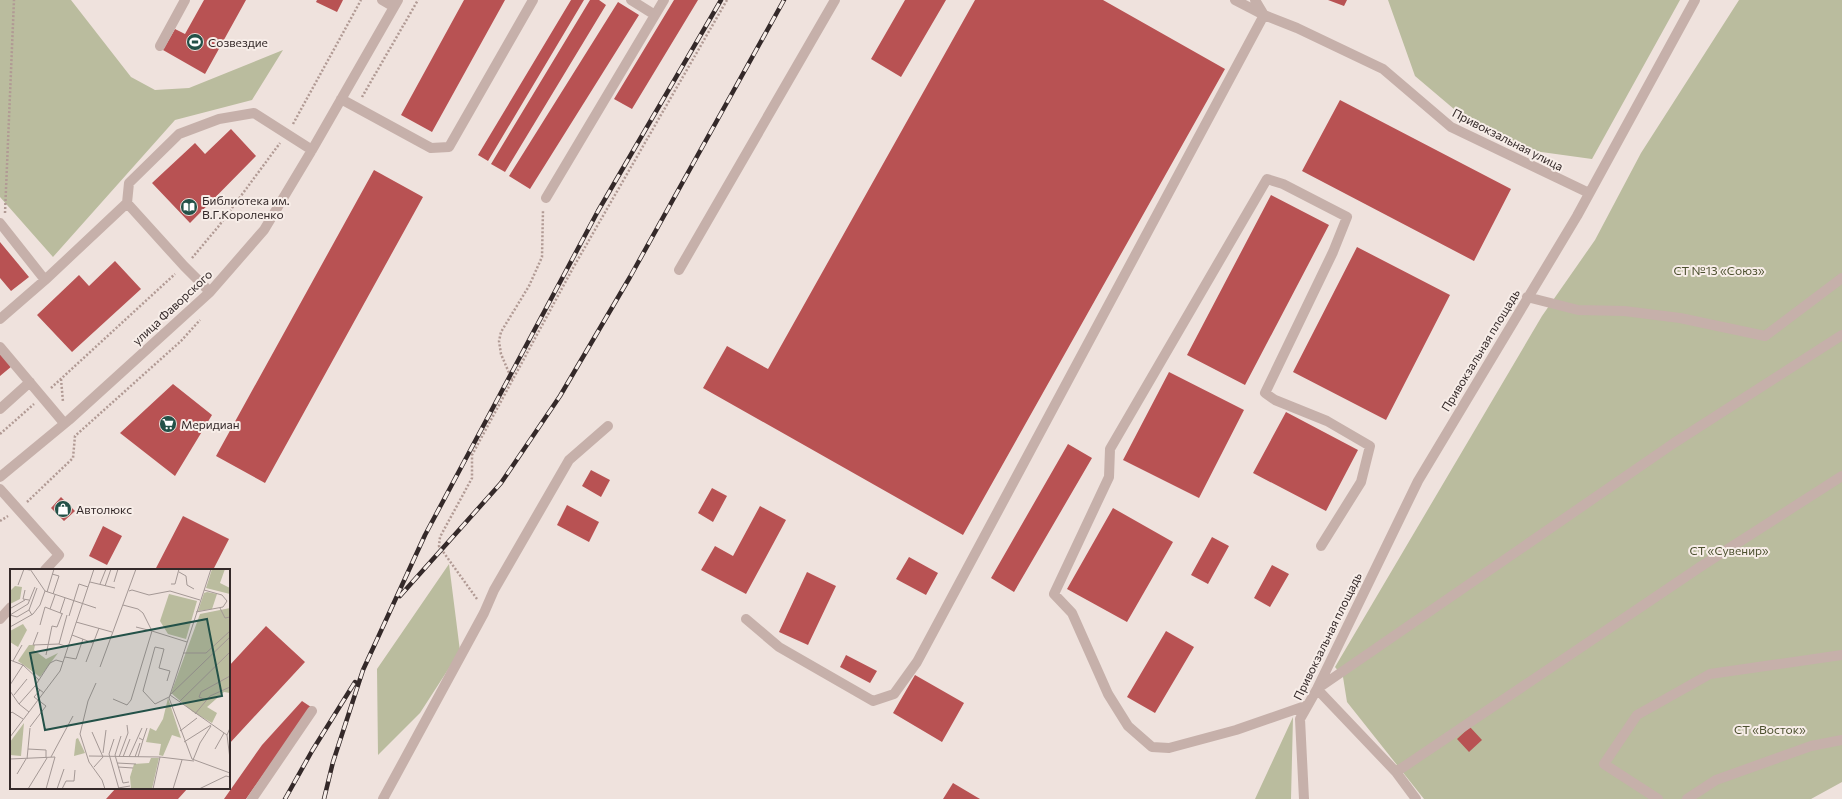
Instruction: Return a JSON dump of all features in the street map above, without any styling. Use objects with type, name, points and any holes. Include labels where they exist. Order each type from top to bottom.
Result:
[{"type":"street","points":[[160,46],[185,0]]},
{"type":"street","points":[[382,0],[396,3]]},
{"type":"street","points":[[341,99],[431,148],[449,147],[533,0]]},
{"type":"street","points":[[631,0],[655,15]]},
{"type":"street","points":[[546,198],[664,0]]},
{"type":"street","points":[[679,270],[835,0]]},
{"type":"street","name":"Привокзальная улица","points":[[1235,0],[1274,20],[1297,28],[1383,69],[1451,127],[1589,194]]},
{"type":"street","points":[[746,619],[779,647],[873,701],[894,694],[917,662],[1264,15],[1256,0]]},
{"type":"street","name":"Привокзальная площадь","points":[[1304,799],[1300,719],[1317,689],[1418,481],[1589,194],[1695,0]]},
{"type":"street","name":"улица Фаворского","points":[[0,477],[64,423],[210,292],[264,230],[312,150],[396,3]]},
{"type":"street","points":[[0,319],[45,280],[127,203],[128,183],[179,134],[219,120],[254,113],[312,150]]},
{"type":"street","points":[[1308,705],[1236,730],[1169,748],[1152,746],[1128,726],[1108,694],[1072,613],[1054,594],[1109,477],[1110,449],[1267,179],[1283,184],[1347,217],[1333,252],[1265,393],[1275,400],[1327,421],[1370,446],[1361,482],[1321,546]]},
{"type":"street","points":[[127,203],[184,266],[210,292]]},
{"type":"street","points":[[2,226],[45,280]]},
{"type":"street","points":[[1527,297],[1578,310],[1624,310],[1666,316],[1765,336],[1842,278]]},
{"type":"street","points":[[1416,799],[1396,772],[1317,689],[1674,443],[1842,335]]},
{"type":"street","points":[[0,347],[64,423]]},
{"type":"street","points":[[0,408],[30,382]]},
{"type":"street","points":[[383,799],[484,613],[494,590],[569,460],[608,426]]},
{"type":"street","points":[[1396,772],[1703,565],[1842,476]]},
{"type":"street","points":[[0,489],[59,555],[46,569]]},
{"type":"street","points":[[0,619],[10,608]]},
{"type":"street","points":[[1658,799],[1604,764],[1637,715],[1710,674],[1842,655]]},
{"type":"street","points":[[252,799],[312,711]]},
{"type":"street","points":[[1687,799],[1716,780],[1811,746],[1842,740]]},
{"type":"path","points":[[2,226],[14,0]]},
{"type":"path","points":[[0,434],[184,266],[218,227],[287,135],[361,0]]},
{"type":"path","points":[[356,107],[418,0]]},
{"type":"path","points":[[484,613],[473,592],[439,546],[440,537],[472,478],[472,455],[573,268],[727,0]]},
{"type":"path","points":[[512,380],[501,354],[499,341],[501,332],[529,286],[542,257],[543,206],[546,198]]},
{"type":"path","points":[[61,379],[63,404]]},
{"type":"path","points":[[19,510],[73,458],[75,436]]},
{"type":"green space","points":[[0,0],[71,0],[131,77],[155,90],[189,88],[283,50],[252,100],[175,120],[53,257],[0,197]]},
{"type":"green space","points":[[1388,0],[1680,0],[1592,159],[1534,151],[1461,115],[1415,76]]},
{"type":"green space","points":[[1739,0],[1842,0],[1842,782],[1811,799],[1424,799],[1347,702],[1343,677],[1335,667],[1542,316],[1595,240],[1641,153]]},
{"type":"green space","points":[[449,564],[460,651],[420,713],[378,755],[377,669]]},
{"type":"green space","points":[[1293,717],[1291,799],[1255,799]]},
{"type":"building","name":"Созвездие","points":[[204,0],[246,0],[205,74],[163,50],[175,29],[185,34]]},
{"type":"building","points":[[317,0],[343,0],[337,12],[316,2]]},
{"type":"building","points":[[464,0],[505,0],[432,132],[401,115]]},
{"type":"building","points":[[571,0],[584,0],[488,161],[478,155]]},
{"type":"building","points":[[590,0],[599,0],[606,5],[505,172],[491,164]]},
{"type":"building","points":[[674,0],[698,0],[632,109],[614,99]]},
{"type":"building","points":[[905,0],[946,0],[901,77],[871,59]]},
{"type":"building","points":[[975,0],[1103,0],[1225,69],[963,535],[703,388],[727,346],[768,369]]},
{"type":"building","points":[[1328,0],[1347,0],[1344,6]]},
{"type":"building","points":[[618,2],[639,15],[530,189],[509,176]]},
{"type":"building","points":[[1340,100],[1511,189],[1474,261],[1302,171]]},
{"type":"building","points":[[231,129],[256,156],[190,223],[152,183],[195,143],[205,154]]},
{"type":"building","points":[[374,170],[423,197],[265,483],[216,456]]},
{"type":"building","points":[[1271,195],[1329,225],[1245,385],[1187,355]]},
{"type":"building","points":[[0,242],[29,277],[11,291],[0,278]]},
{"type":"building","points":[[1357,247],[1450,295],[1386,420],[1293,372]]},
{"type":"building","points":[[115,261],[141,289],[72,352],[37,315],[79,275],[89,286]]},
{"type":"building","points":[[0,353],[12,366],[0,376]]},
{"type":"building","points":[[1169,372],[1244,410],[1199,498],[1123,460]]},
{"type":"building","name":"Меридиан","points":[[173,384],[212,415],[175,476],[120,433]]},
{"type":"building","points":[[1286,412],[1358,450],[1326,511],[1253,473]]},
{"type":"building","points":[[1068,444],[1092,458],[1014,592],[991,578]]},
{"type":"building","points":[[591,470],[610,480],[601,497],[582,486]]},
{"type":"building","points":[[712,488],[727,496],[713,522],[698,513]]},
{"type":"building","name":"Автолюкс","points":[[61,497],[75,511],[64,521],[51,508]]},
{"type":"building","points":[[567,505],[599,522],[589,542],[557,525]]},
{"type":"building","points":[[760,506],[786,520],[746,594],[701,570],[715,546],[733,556]]},
{"type":"building","points":[[1113,508],[1173,542],[1127,622],[1067,589]]},
{"type":"building","points":[[183,516],[229,539],[214,569],[156,569]]},
{"type":"building","points":[[103,526],[122,536],[107,565],[89,556]]},
{"type":"building","points":[[1212,537],[1229,546],[1208,584],[1191,575]]},
{"type":"building","points":[[909,557],[938,573],[926,595],[896,579]]},
{"type":"building","points":[[1272,565],[1289,574],[1270,607],[1254,598]]},
{"type":"building","points":[[807,572],[836,586],[808,645],[779,632]]},
{"type":"building","points":[[266,626],[305,662],[230,743],[230,665]]},
{"type":"building","points":[[1166,631],[1194,647],[1155,713],[1127,697]]},
{"type":"building","points":[[846,655],[877,671],[870,683],[840,667]]},
{"type":"building","points":[[915,675],[964,703],[942,742],[893,713]]},
{"type":"building","points":[[302,701],[311,707],[246,799],[224,799],[262,745]]},
{"type":"building","points":[[1470,727],[1482,740],[1469,752],[1457,739]]},
{"type":"building","points":[[953,783],[980,799],[943,799]]},
{"type":"building","points":[[115,789],[187,789],[178,799],[106,799]]},
{"type":"railway","points":[[324,799],[333,762],[363,670],[425,535],[598,211],[721,0]]},
{"type":"railway","points":[[400,596],[501,483],[560,396],[630,277],[784,0]]},
{"type":"railway","points":[[285,799],[312,751],[355,682]]},
{"type":"place","name":"Созвездие","points":[[195,42]]},
{"type":"place","name":"Библиотека им. В.Г.Короленко","points":[[189,207]]},
{"type":"place","name":"Меридиан","points":[[168,424]]},
{"type":"place","name":"Автолюкс","points":[[63,509]]},
{"type":"park label","name":"СТ №13 «Союз»","points":[[1719,270]]},
{"type":"park label","name":"СТ «Сувенир»","points":[[1729,550]]},
{"type":"park label","name":"СТ «Восток»","points":[[1770,729]]}]
